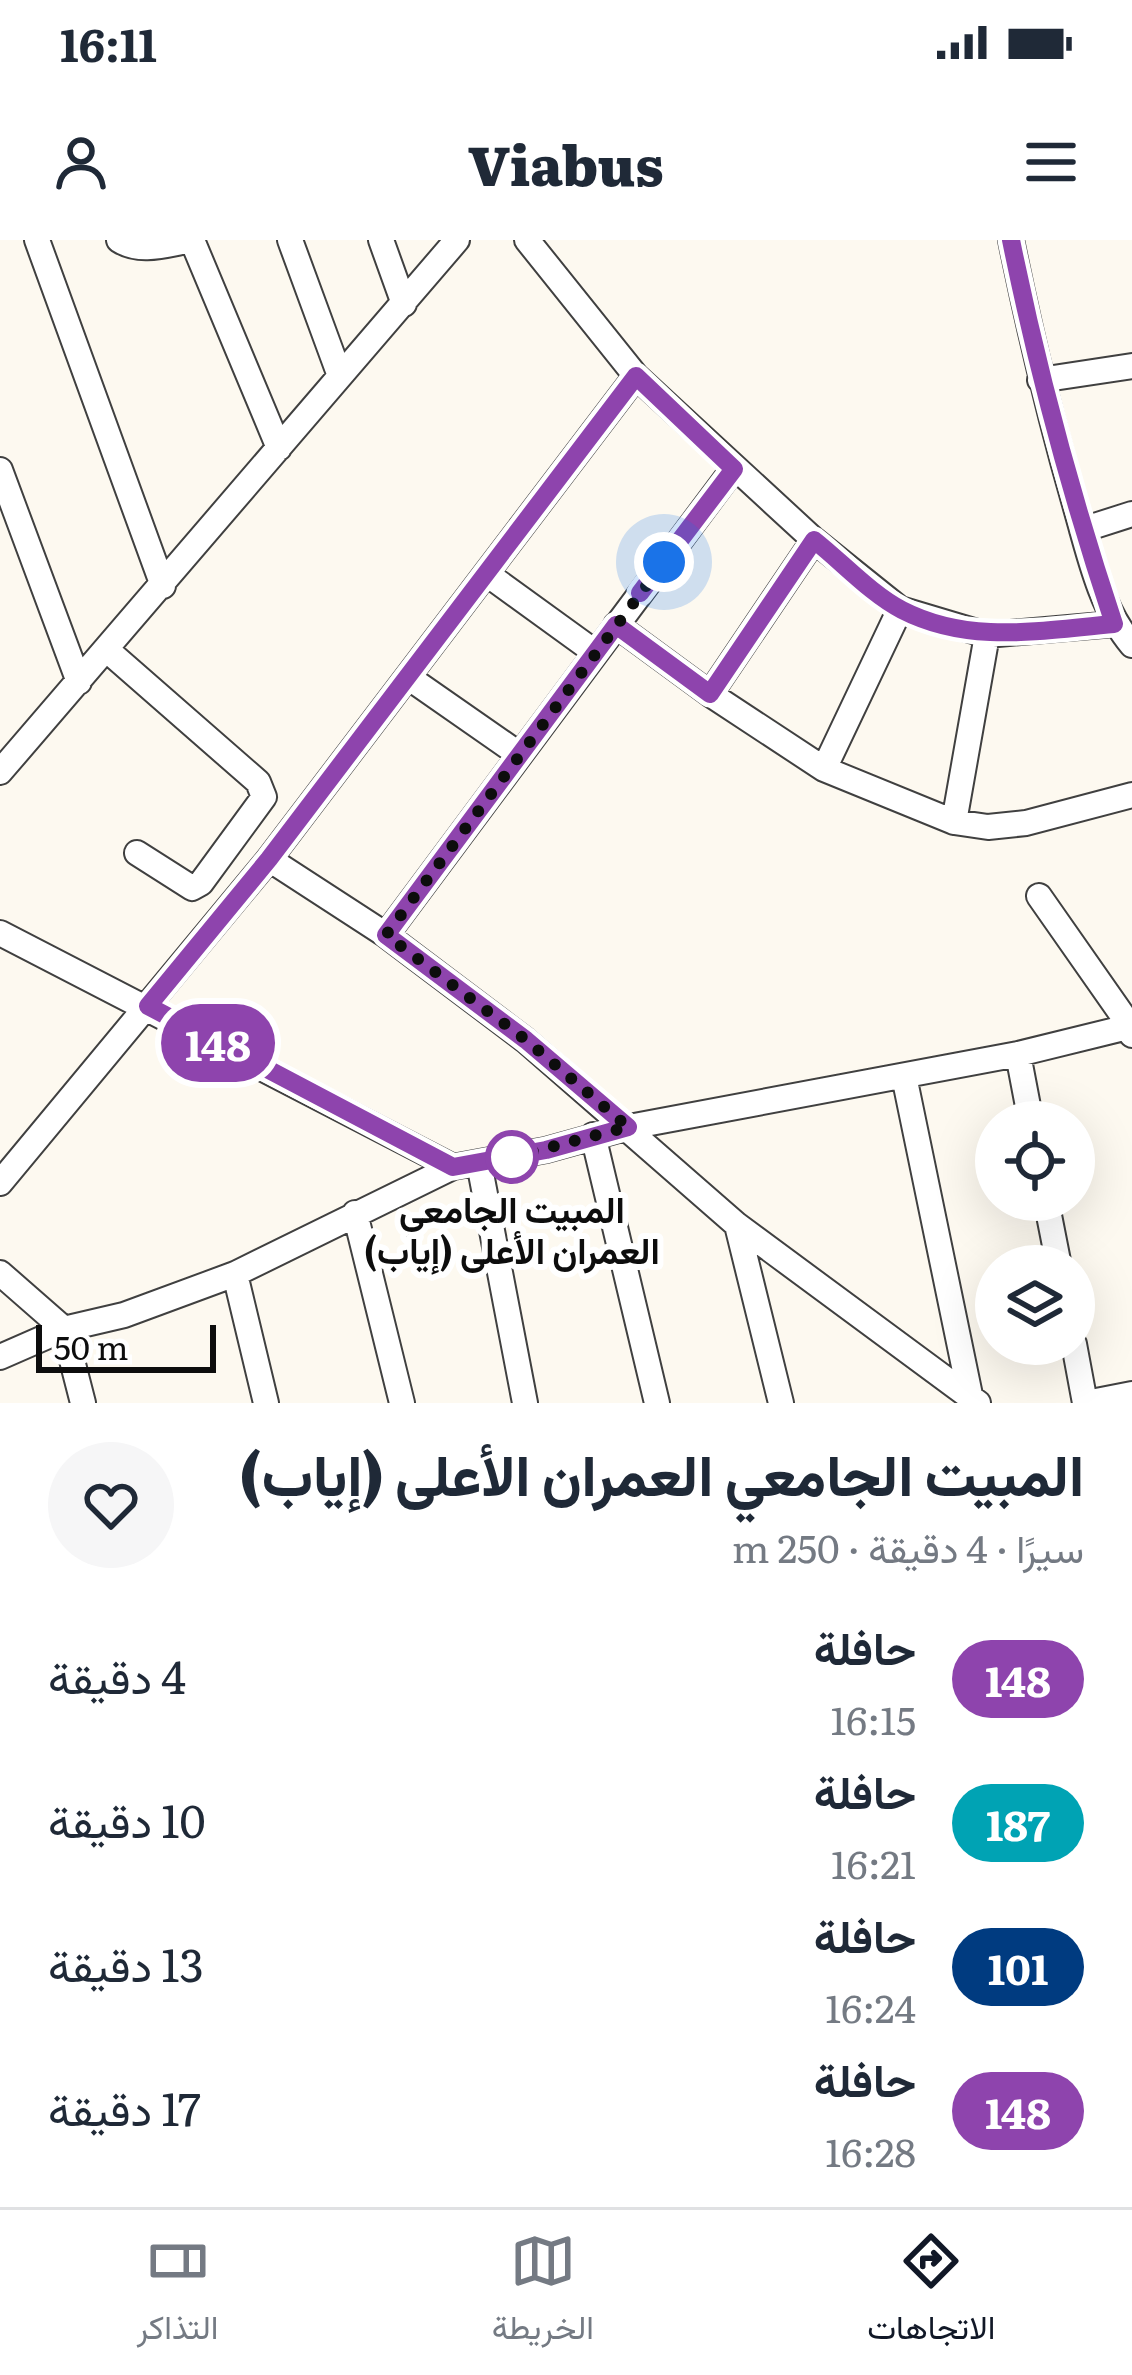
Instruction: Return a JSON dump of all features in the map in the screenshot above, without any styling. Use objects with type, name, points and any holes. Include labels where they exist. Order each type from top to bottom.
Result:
[{"type":"street","points":[[37,240],[163,586]]},
{"type":"street","points":[[119,240],[143,248],[192,240],[279,448]]},
{"type":"street","points":[[290,240],[340,376]]},
{"type":"street","points":[[381,240],[404,304]]},
{"type":"street","points":[[0,772],[457,240]]},
{"type":"street","points":[[527,240],[636,376],[814,540],[900,609],[987,635],[1114,624]]},
{"type":"street","points":[[1011,240],[1040,380],[1082,530],[1114,624],[1132,645]]},
{"type":"street","points":[[1040,380],[1132,366]]},
{"type":"street","points":[[0,1183],[269,859],[636,376]]},
{"type":"street","points":[[386,935],[734,469]]},
{"type":"street","points":[[0,470],[79,682]]},
{"type":"street","points":[[1082,530],[1132,514]]},
{"type":"street","points":[[710,694],[814,540]]},
{"type":"street","points":[[487,574],[596,653]]},
{"type":"street","points":[[824,769],[900,609]]},
{"type":"street","points":[[616,625],[824,769],[954,822],[988,827],[1026,823],[1132,795]]},
{"type":"street","points":[[954,822],[987,635]]},
{"type":"street","points":[[107,650],[258,782],[264,796],[201,883],[192,888],[136,853]]},
{"type":"street","points":[[408,677],[520,755]]},
{"type":"street","points":[[269,859],[386,935],[526,1040],[736,1225],[974,1401]]},
{"type":"street","points":[[0,1358],[64,1329],[124,1316],[236,1274],[466,1165],[546,1150],[628,1127],[1131,1029],[1039,896]]},
{"type":"street","points":[[0,933],[466,1165],[525,1403]]},
{"type":"street","points":[[1018,1054],[1027,1101]]},
{"type":"street","points":[[904,1076],[974,1401]]},
{"type":"street","points":[[592,1136],[657,1403]]},
{"type":"street","points":[[355,1214],[401,1403]]},
{"type":"street","points":[[736,1225],[781,1403]]},
{"type":"street","points":[[0,1273],[64,1329],[83,1403]]},
{"type":"street","points":[[236,1274],[266,1403]]},
{"type":"street","points":[[1078,1365],[1085,1403],[1132,1394]]},
{"type":"bus line","name":"148","points":[[640,593],[734,469],[636,376],[269,859],[148,1006],[453,1167],[546,1150],[628,1127],[526,1040],[386,935],[616,625],[710,694],[814,540],[900,609],[932,621],[987,635],[1114,624],[1040,380],[1011,240]]},
{"type":"place","name":"المبيت الجامعي العمران الأعلى (إياب)","points":[[512,1157]]},
{"type":"route","points":[[512,1157],[628,1127],[526,1040],[386,935],[664,562]]}]
